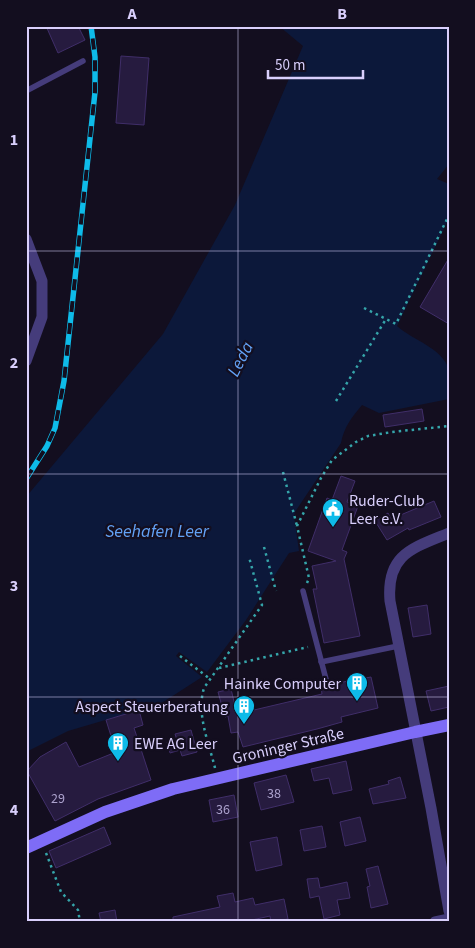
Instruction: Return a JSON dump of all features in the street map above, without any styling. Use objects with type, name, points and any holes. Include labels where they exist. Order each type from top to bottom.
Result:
[{"type":"street","points":[[26,239],[42,281],[42,317],[26,360]]},
{"type":"street","points":[[449,533],[412,549],[402,556],[390,578],[389,588],[398,646],[431,808],[449,911]]},
{"type":"street","name":"Groninger Straße","points":[[27,852],[43,841],[105,812],[173,789],[449,725]]},
{"type":"street","points":[[435,922],[449,919]]},
{"type":"lane","points":[[26,92],[83,62]]},
{"type":"lane","points":[[304,592],[326,683]]},
{"type":"lane","points":[[321,662],[398,646]]},
{"type":"path","points":[[364,308],[396,324],[449,215]]},
{"type":"path","points":[[336,401],[386,319]]},
{"type":"path","points":[[297,526],[332,460],[356,442],[380,433],[449,426]]},
{"type":"path","points":[[284,472],[309,578],[304,592]]},
{"type":"path","points":[[264,547],[276,591]]},
{"type":"path","points":[[218,778],[201,710],[201,698],[204,688],[262,605],[249,557]]},
{"type":"path","points":[[218,668],[317,644]]},
{"type":"path","points":[[180,656],[210,679]]},
{"type":"path","points":[[43,841],[61,892],[78,910],[80,922]]},
{"type":"water","name":"Seehafen Leer","points":[[279,26],[449,26],[449,164],[437,179],[449,184],[449,218],[397,326],[434,350],[446,362],[450,373],[449,399],[379,413],[362,405],[346,427],[341,443],[295,512],[299,551],[289,553],[246,620],[207,672],[179,652],[176,656],[202,677],[154,708],[136,711],[68,731],[26,752],[26,497],[163,334],[235,205],[303,46]]},
{"type":"building","points":[[46,26],[78,26],[85,40],[58,53]]},
{"type":"building","points":[[121,56],[149,58],[144,125],[116,123]]},
{"type":"building","points":[[449,258],[449,324],[420,307]]},
{"type":"building","points":[[422,409],[424,421],[385,427],[383,415]]},
{"type":"building","points":[[341,476],[355,481],[347,502],[358,506],[342,550],[347,552],[344,559],[360,636],[324,643],[313,589],[317,589],[312,566],[336,561],[308,551],[327,498],[332,500]]},
{"type":"building","points":[[434,501],[441,517],[409,530],[408,528],[387,540],[375,521],[388,513],[391,519]]},
{"type":"building","points":[[427,605],[431,634],[413,637],[408,608]]},
{"type":"building","points":[[371,677],[378,708],[341,717],[342,722],[243,747],[238,732],[231,733],[228,716],[225,717],[218,692],[231,689],[237,714],[322,694],[321,687],[328,688],[332,684]]},
{"type":"building","points":[[449,686],[449,707],[431,711],[426,691]]},
{"type":"building","name":"EWE AG Leer","points":[[139,710],[143,725],[134,728],[151,780],[98,799],[55,821],[27,771],[40,757],[66,742],[79,767],[116,752],[106,720]]},
{"type":"building","points":[[191,730],[197,752],[182,756],[180,750],[170,753],[167,742],[177,740],[175,734]]},
{"type":"building","points":[[346,761],[352,790],[333,794],[329,778],[314,781],[311,769]]},
{"type":"building","points":[[286,775],[294,802],[261,810],[254,783]]},
{"type":"building","points":[[400,777],[406,798],[373,804],[369,789],[389,784],[388,781]]},
{"type":"building","points":[[234,795],[238,817],[213,822],[209,800]]},
{"type":"building","points":[[360,817],[366,841],[345,846],[340,822]]},
{"type":"building","points":[[322,826],[326,847],[304,851],[300,830]]},
{"type":"building","points":[[104,827],[111,844],[56,868],[49,851]]},
{"type":"building","points":[[277,837],[282,865],[256,871],[250,842]]},
{"type":"building","points":[[378,866],[388,904],[371,908],[367,887],[370,886],[366,869]]},
{"type":"building","points":[[318,878],[320,888],[347,882],[350,898],[337,900],[340,915],[324,919],[319,896],[310,898],[307,879]]},
{"type":"building","points":[[233,893],[235,902],[253,898],[255,905],[284,899],[288,919],[271,922],[270,916],[243,922],[173,922],[173,917],[220,907],[217,896]]},
{"type":"building","points":[[115,910],[117,922],[101,922],[99,913]]},
{"type":"railway","points":[[26,479],[47,446],[55,428],[64,381],[95,92],[95,57],[91,26]]},
{"type":"place","name":"Ruder-Club Leer e.V.","points":[[333,528]]},
{"type":"place","name":"Hainke Computer","points":[[357,702]]},
{"type":"place","name":"Aspect Steuerberatung","points":[[244,725]]},
{"type":"place","name":"EWE AG Leer","points":[[118,762]]},
{"type":"water label","name":"Leda","points":[[240,359]]}]
